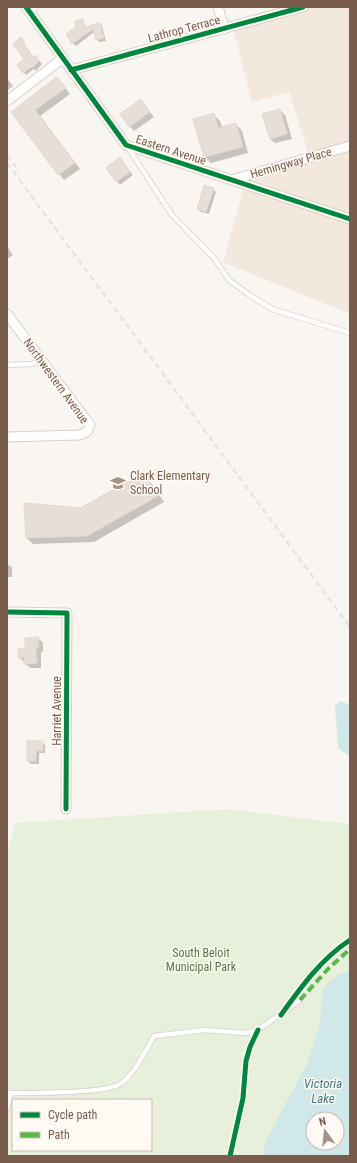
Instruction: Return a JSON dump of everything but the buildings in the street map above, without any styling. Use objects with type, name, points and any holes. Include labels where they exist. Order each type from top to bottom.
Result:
[{"type":"street","points":[[218,7],[224,29]]},
{"type":"street","name":"Lathrop Terrace","points":[[71,70],[303,7]]},
{"type":"street","name":"Eastern Avenue","points":[[27,8],[62,59],[126,145],[350,219]]},
{"type":"street","points":[[7,101],[62,59]]},
{"type":"street","name":"Hemingway Place","points":[[231,180],[350,146]]},
{"type":"street","name":"Northwestern Avenue","points":[[7,314],[89,422],[89,428],[86,432],[79,435],[7,437]]},
{"type":"street","name":"Harriet Avenue","points":[[7,612],[67,613],[66,809]]},
{"type":"lane","points":[[27,8],[38,7]]},
{"type":"lane","points":[[126,145],[172,215],[214,258],[229,280],[272,309],[350,333]]},
{"type":"lane","points":[[7,365],[33,364],[40,359]]},
{"type":"lane","points":[[7,1108],[9,1093],[98,1090],[120,1084],[134,1068],[154,1036],[205,1030],[245,1033],[258,1030],[300,1000]]},
{"type":"shaded area","points":[[288,7],[350,7],[350,314],[223,262],[246,180],[311,161],[289,92],[252,102],[232,22]]},
{"type":"green space","name":"South Beloit Municipal Park","points":[[228,809],[350,824],[350,1156],[7,1156],[7,854],[15,823]]},
{"type":"water","points":[[340,701],[350,705],[350,756],[338,748],[335,706]]},
{"type":"water","name":"Victoria Lake","points":[[350,970],[350,1156],[263,1156],[265,1143],[308,1062],[320,1024],[323,988],[337,975]]},
{"type":"railway","points":[[7,155],[16,167]]},
{"type":"railway","points":[[7,163],[350,627]]},
{"type":"marked path","points":[[300,1000],[328,969],[350,949]]},
{"type":"cycle path","points":[[26,7],[126,145],[350,219]]},
{"type":"cycle path","points":[[71,70],[303,7]]},
{"type":"cycle path","points":[[7,612],[67,613],[66,809]]},
{"type":"cycle path","points":[[281,1015],[304,984],[321,965],[350,940]]},
{"type":"cycle path","points":[[230,1156],[243,1098],[246,1061],[250,1047],[258,1030]]},
{"type":"place","name":"Clark Elementary School","points":[[118,483]]}]
